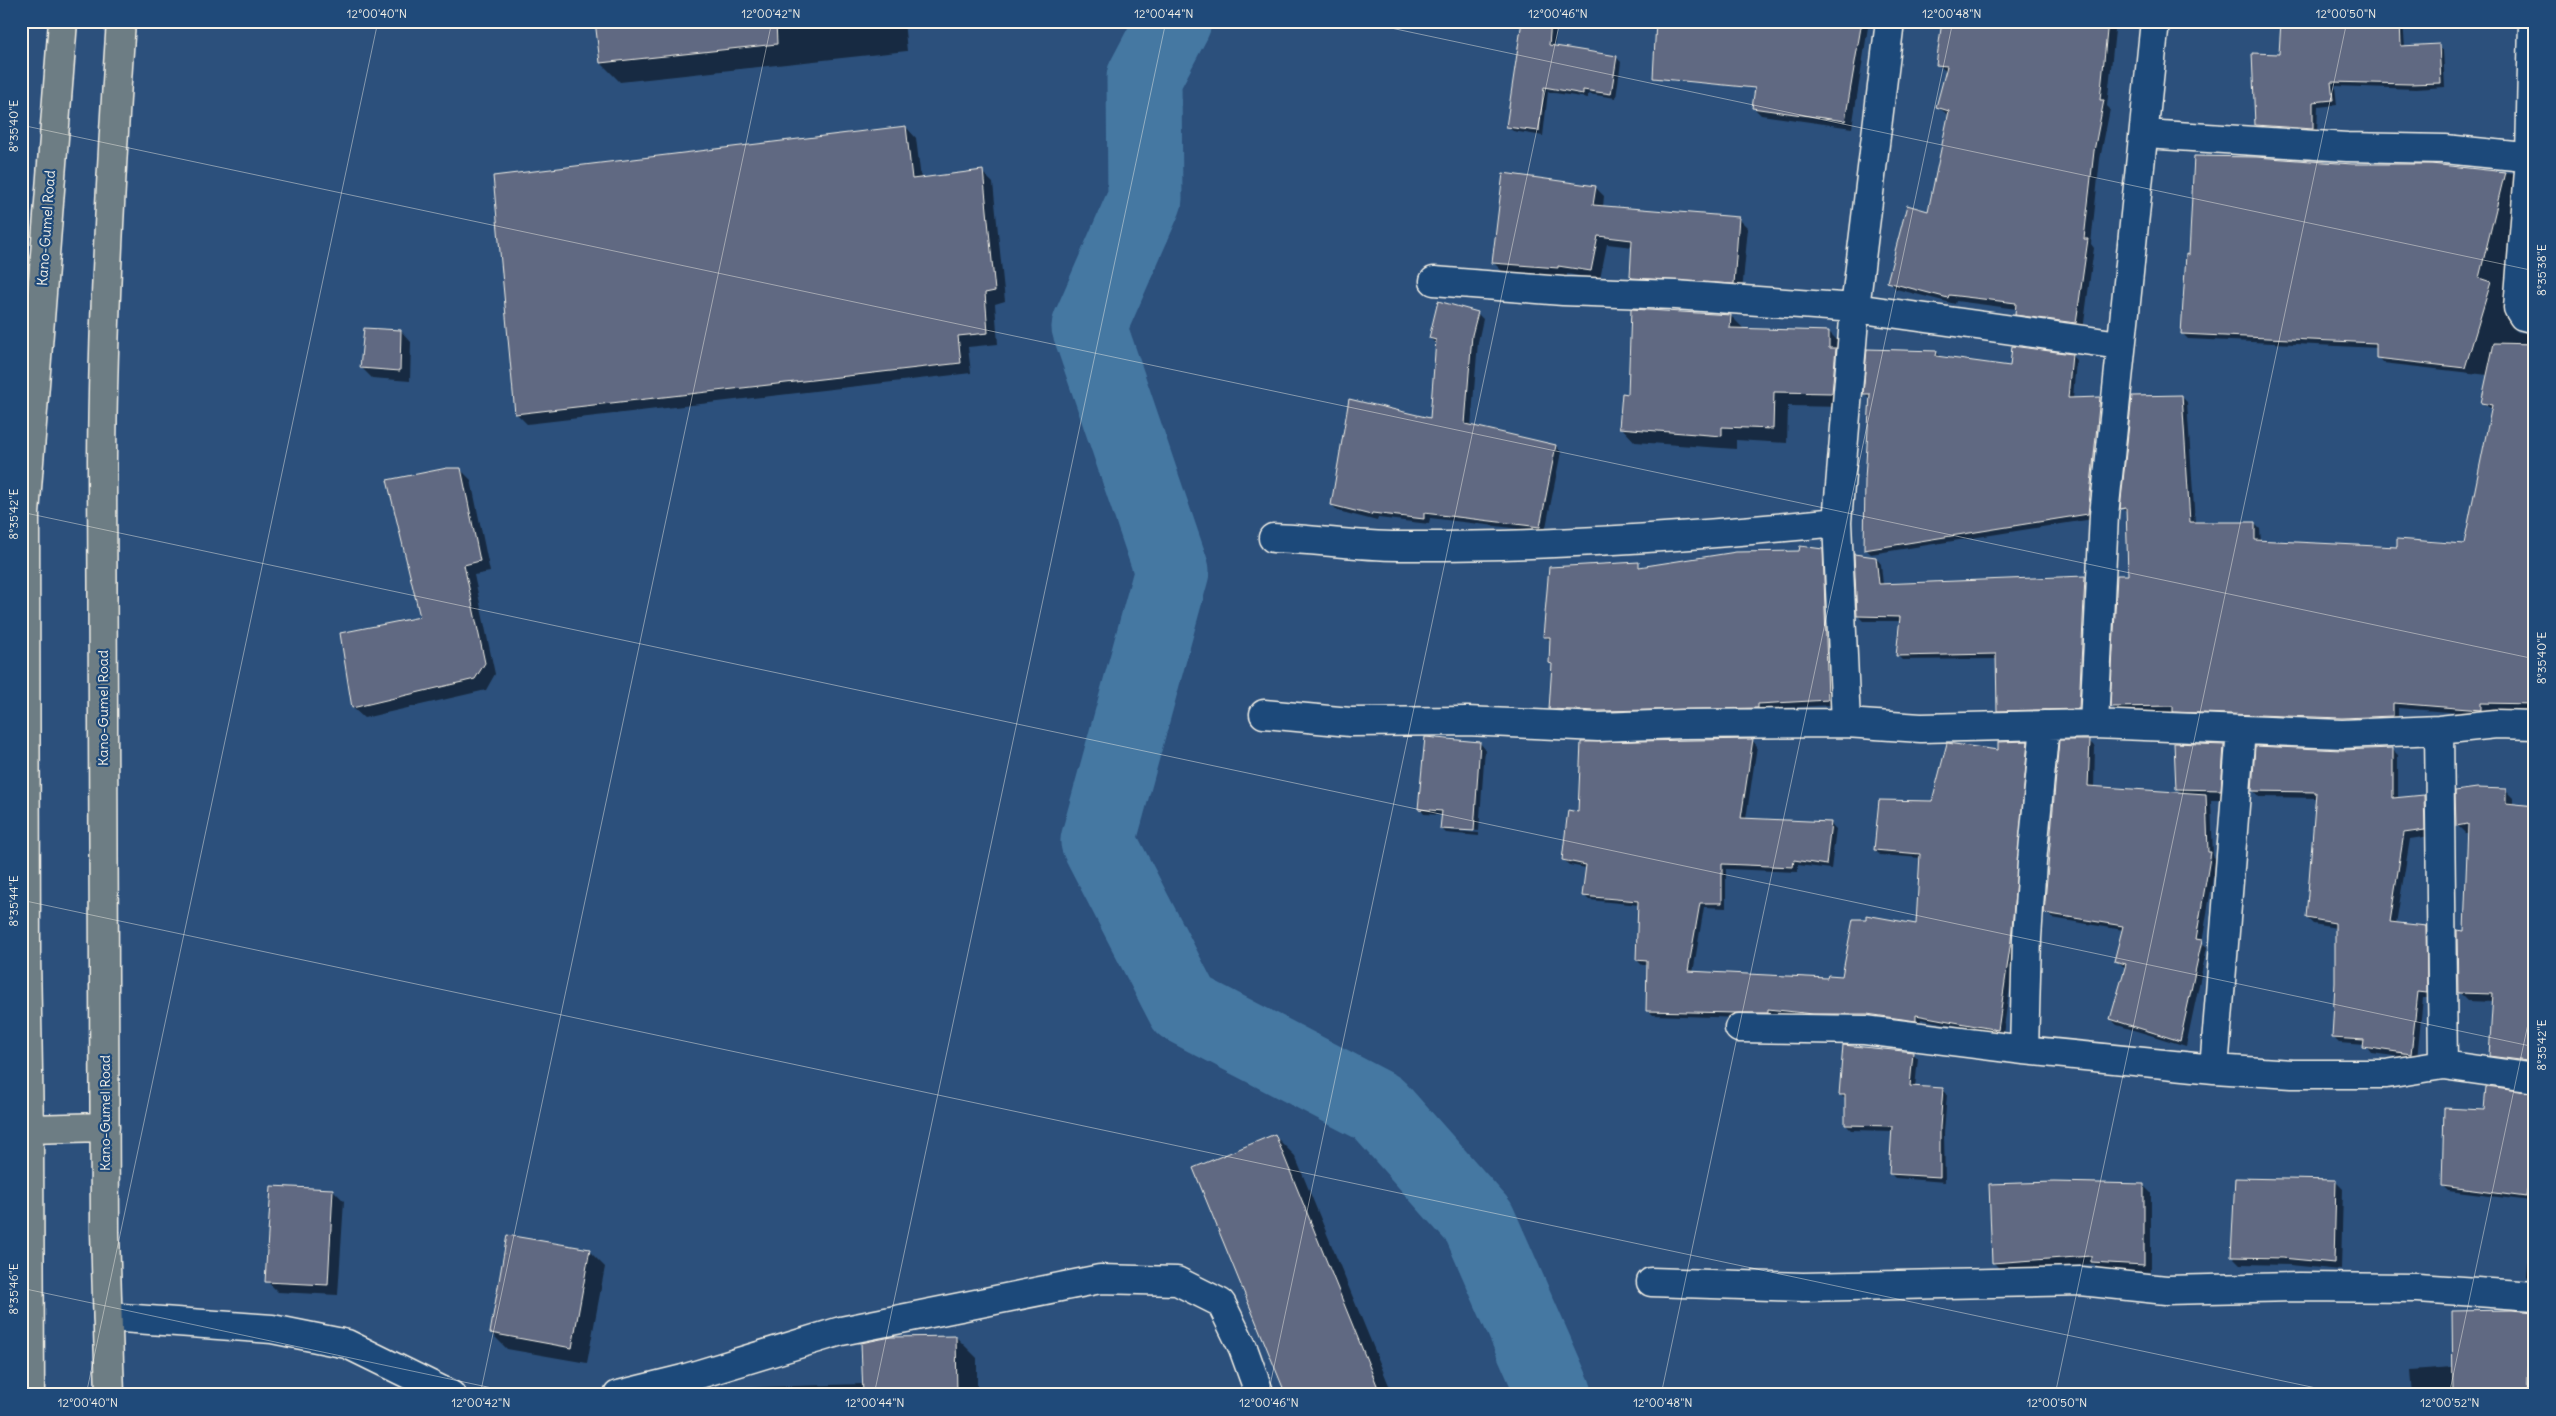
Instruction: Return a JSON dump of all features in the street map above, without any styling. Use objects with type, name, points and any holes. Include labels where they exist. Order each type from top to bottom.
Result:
[{"type":"main road","name":"Kano-Gumel Road","points":[[30,1395],[29,1129],[24,956],[25,514],[28,360],[63,21]]},
{"type":"main road","name":"Kano-Gumel Road","points":[[110,1395],[105,1127],[103,332],[109,195],[121,21]]},
{"type":"main road","points":[[29,1129],[105,1127]]},
{"type":"street","points":[[1846,723],[1837,522],[1855,308],[1890,21]]},
{"type":"street","points":[[2094,724],[2104,515],[2120,345],[2136,196],[2145,134],[2156,21]]},
{"type":"street","points":[[2533,21],[2532,158],[2518,308],[2523,316],[2535,319]]},
{"type":"street","points":[[2145,134],[2347,147],[2445,149],[2532,158]]},
{"type":"street","points":[[1434,281],[1563,291],[1675,295],[1855,308],[2120,345]]},
{"type":"street","points":[[1273,538],[1396,546],[1570,543],[1758,530],[1837,522]]},
{"type":"street","points":[[1264,714],[1350,722],[1467,721],[1598,727],[1846,723],[1921,728],[2094,724],[2342,734],[2439,730],[2496,724],[2535,725]]},
{"type":"street","points":[[2024,1050],[2027,938],[2045,725]]},
{"type":"street","points":[[2214,1069],[2241,730]]},
{"type":"street","points":[[2439,730],[2443,1065]]},
{"type":"street","points":[[1739,1028],[1865,1030],[2024,1050],[2214,1069],[2292,1074],[2386,1074],[2443,1065],[2535,1078]]},
{"type":"street","points":[[618,1395],[683,1379],[840,1331],[1100,1279],[1177,1281],[1221,1303],[1243,1348],[1260,1395]]},
{"type":"street","points":[[1651,1282],[1822,1287],[2081,1281],[2156,1288],[2418,1288],[2535,1296]]},
{"type":"street","points":[[108,1317],[272,1329],[347,1344],[411,1384],[451,1395]]},
{"type":"building","points":[[595,21],[776,21],[777,44],[600,63]]},
{"type":"building","points":[[1522,21],[1551,21],[1549,45],[1617,56],[1611,94],[1583,90],[1583,94],[1544,87],[1539,131],[1506,127]]},
{"type":"building","points":[[1656,21],[1862,21],[1845,121],[1752,108],[1755,88],[1653,78]]},
{"type":"building","points":[[1942,21],[2108,21],[2100,100],[2104,100],[2094,151],[2084,239],[2088,239],[2076,323],[2015,315],[2016,303],[1949,295],[1948,298],[1887,282],[1907,205],[1928,211],[1949,111],[1936,107],[1947,66],[1936,65]]},
{"type":"building","points":[[2281,21],[2400,21],[2401,46],[2439,44],[2441,83],[2331,82],[2333,100],[2313,102],[2313,129],[2255,125],[2252,53],[2279,54]]},
{"type":"building","points":[[906,126],[912,179],[983,170],[995,291],[985,293],[988,333],[958,336],[961,363],[515,414],[493,176]]},
{"type":"building","points":[[2194,156],[2256,157],[2352,164],[2431,164],[2505,172],[2479,278],[2491,282],[2465,368],[2376,358],[2376,343],[2181,334],[2186,254],[2189,255]]},
{"type":"building","points":[[1503,173],[1596,186],[1593,205],[1739,217],[1734,284],[1632,278],[1630,276],[1632,240],[1598,236],[1591,271],[1558,266],[1558,268],[1492,263]]},
{"type":"building","points":[[1438,301],[1478,312],[1472,335],[1465,424],[1556,445],[1540,527],[1424,513],[1424,519],[1372,513],[1371,515],[1331,505],[1349,399],[1430,418],[1436,340],[1429,338]]},
{"type":"building","points":[[1631,309],[1731,315],[1730,328],[1829,331],[1829,348],[1836,348],[1832,393],[1774,392],[1773,429],[1722,427],[1722,436],[1619,428],[1622,393],[1628,394]]},
{"type":"building","points":[[364,328],[401,330],[400,371],[360,368]]},
{"type":"building","points":[[2494,343],[2535,344],[2535,704],[2481,703],[2481,710],[2393,703],[2393,716],[2342,718],[2173,712],[2173,706],[2110,707],[2117,575],[2128,575],[2126,508],[2120,509],[2132,396],[2182,395],[2190,522],[2255,522],[2255,540],[2397,547],[2397,539],[2464,544],[2492,405],[2481,403]]},
{"type":"building","points":[[2012,346],[2072,354],[2068,398],[2100,397],[2088,514],[1864,550],[1865,480],[1870,394],[1863,394],[1867,349],[1937,351],[1936,356],[2010,366]]},
{"type":"building","points":[[447,468],[461,468],[480,561],[464,565],[485,663],[475,679],[352,708],[340,633],[420,617],[387,480]]},
{"type":"building","points":[[1800,546],[1823,549],[1828,700],[1758,704],[1758,708],[1598,711],[1549,709],[1552,664],[1549,663],[1550,637],[1543,637],[1549,567],[1639,562],[1639,567],[1736,552],[1799,551]]},
{"type":"building","points":[[1854,554],[1876,557],[1879,584],[2085,576],[2079,709],[1997,711],[1996,654],[1896,656],[1900,617],[1857,616]]},
{"type":"building","points":[[1425,737],[1480,742],[1474,831],[1440,829],[1442,811],[1418,809]]},
{"type":"building","points":[[1753,739],[1741,818],[1831,822],[1826,865],[1794,860],[1793,867],[1722,864],[1722,903],[1700,903],[1688,971],[1827,978],[1828,975],[1842,976],[1853,919],[1866,919],[1866,915],[1916,924],[1920,854],[1874,850],[1879,800],[1932,801],[1947,743],[1998,750],[1998,742],[2028,741],[2011,940],[1998,1030],[1916,1015],[1916,1021],[1867,1014],[1813,1014],[1768,1009],[1768,1013],[1646,1011],[1647,961],[1636,960],[1638,901],[1582,896],[1586,865],[1562,860],[1568,810],[1578,812],[1581,742]]},
{"type":"building","points":[[2059,740],[2090,740],[2088,786],[2206,794],[2208,852],[2211,852],[2196,939],[2202,940],[2180,1041],[2110,1019],[2126,964],[2114,961],[2123,926],[2044,913]]},
{"type":"building","points":[[2174,743],[2224,745],[2221,790],[2176,789]]},
{"type":"building","points":[[2255,746],[2341,750],[2393,748],[2393,798],[2424,795],[2425,830],[2404,833],[2390,922],[2426,926],[2427,993],[2418,992],[2411,1054],[2363,1047],[2364,1040],[2332,1038],[2335,983],[2335,923],[2306,918],[2316,792],[2252,791]]},
{"type":"building","points":[[2477,788],[2506,789],[2506,803],[2535,806],[2535,1062],[2489,1056],[2493,994],[2458,993],[2457,930],[2464,931],[2468,824],[2456,826],[2455,791]]},
{"type":"building","points":[[1843,1045],[1913,1052],[1910,1086],[1943,1088],[1940,1127],[1940,1177],[1889,1174],[1892,1126],[1845,1125],[1845,1095],[1839,1095]]},
{"type":"building","points":[[2486,1087],[2535,1093],[2535,1141],[2526,1197],[2442,1186],[2444,1108],[2484,1110]]},
{"type":"building","points":[[1275,1134],[1381,1395],[1286,1395],[1193,1168]]},
{"type":"building","points":[[2235,1178],[2336,1180],[2334,1263],[2282,1258],[2231,1257]]},
{"type":"building","points":[[2054,1182],[2144,1184],[2144,1265],[2091,1262],[2091,1256],[1992,1263],[1989,1184]]},
{"type":"building","points":[[271,1186],[333,1189],[328,1285],[265,1282]]},
{"type":"building","points":[[507,1235],[590,1249],[572,1348],[490,1333]]},
{"type":"building","points":[[2512,1310],[2535,1312],[2535,1358],[2528,1357],[2526,1395],[2453,1395],[2452,1311]]},
{"type":"building","points":[[956,1336],[957,1395],[863,1395],[861,1343],[891,1337]]},
{"type":"waterway","points":[[1174,21],[1144,78],[1145,199],[1089,327],[1172,571],[1098,841],[1184,1007],[1378,1108],[1479,1222],[1555,1395]]}]
